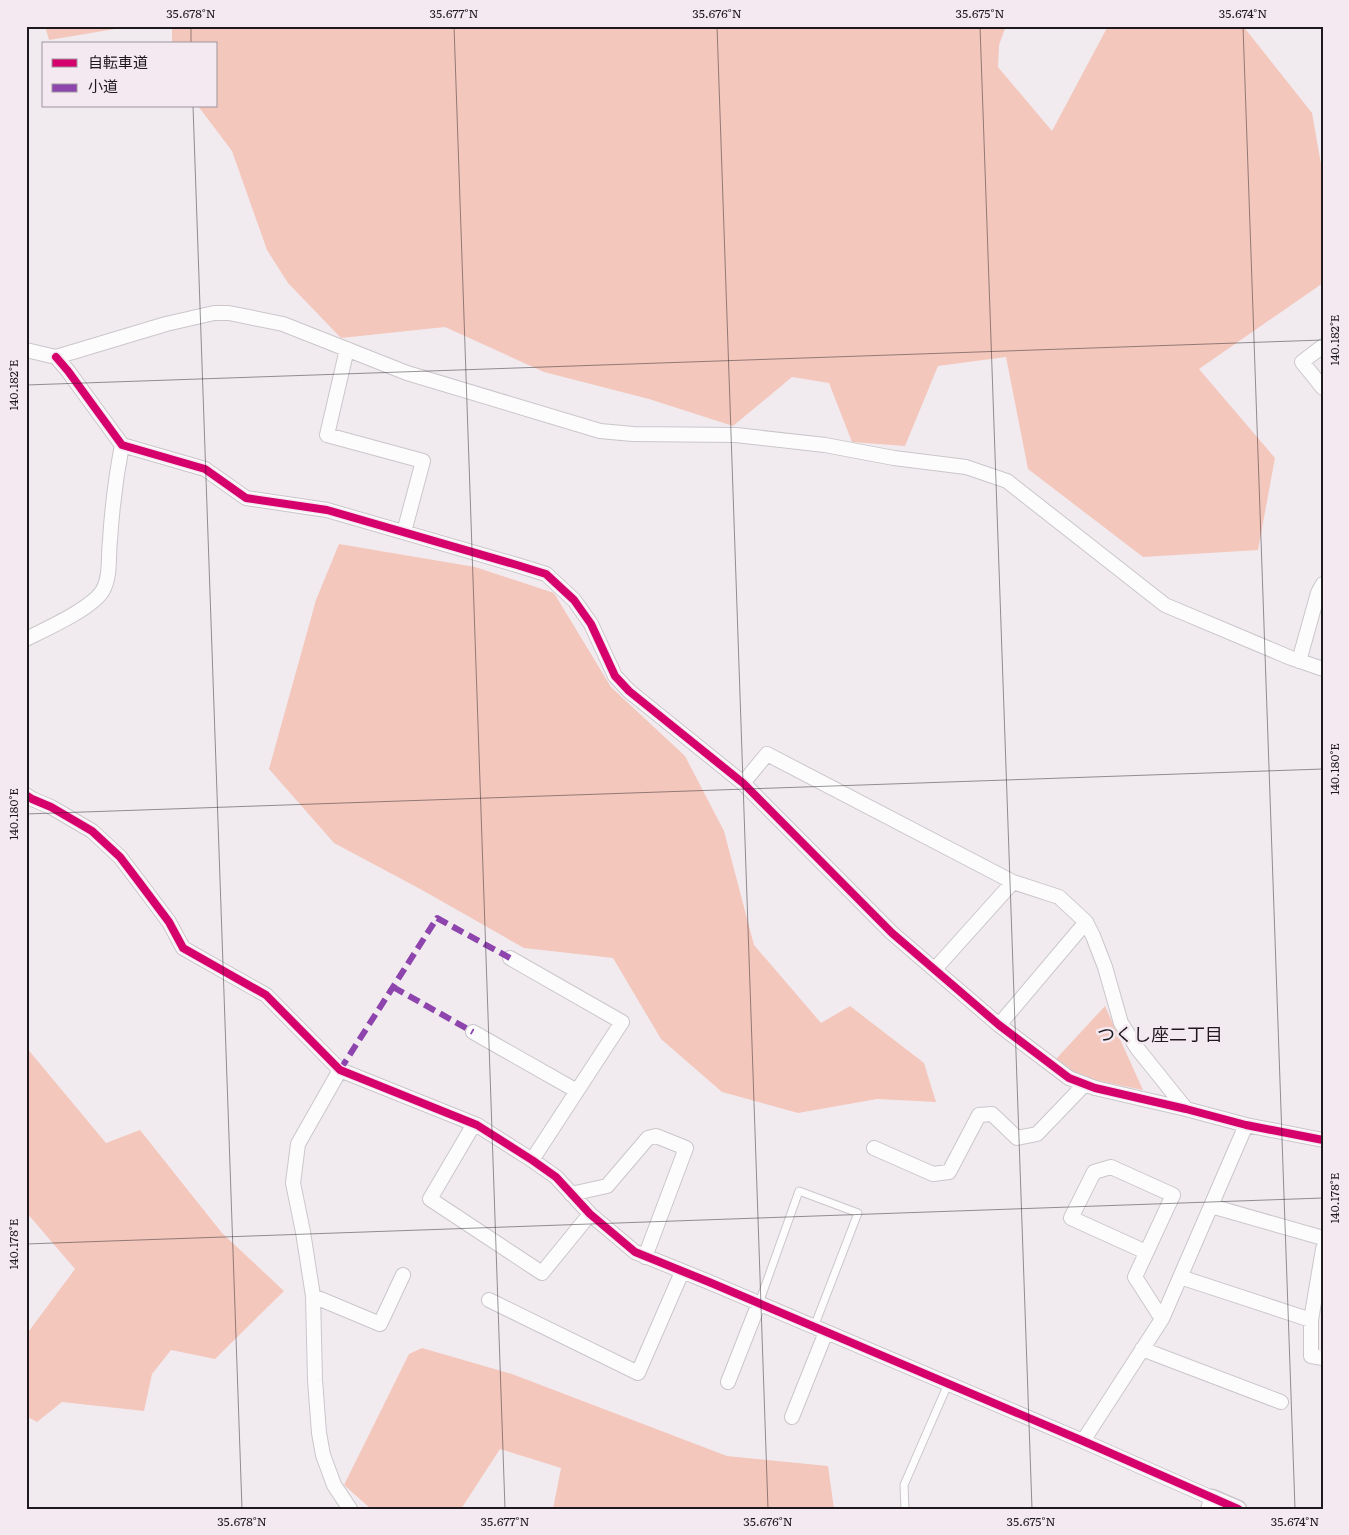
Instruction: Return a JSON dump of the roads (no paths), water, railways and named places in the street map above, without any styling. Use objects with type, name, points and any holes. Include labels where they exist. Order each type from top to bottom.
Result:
[{"type":"street","points":[[26,350],[56,357],[166,324],[214,313],[229,313],[283,324],[407,373],[600,431],[633,434],[736,435],[825,445],[894,458],[966,468],[1007,481],[1165,604],[1299,661],[1323,669]]},
{"type":"street","points":[[1323,346],[1302,362],[1323,388]]},
{"type":"street","points":[[347,349],[327,435],[423,461],[404,532]]},
{"type":"street","points":[[56,357],[122,445],[205,469],[246,498],[327,510],[546,574],[574,600],[591,624],[615,676],[629,691],[743,784],[892,933],[999,1025],[1069,1078],[1095,1088],[1246,1125],[1323,1140]]},
{"type":"street","points":[[26,640],[92,602],[103,590],[108,574],[118,461],[122,445]]},
{"type":"street","points":[[1299,661],[1318,593],[1323,584]]},
{"type":"street","points":[[743,784],[767,754],[1013,882],[1059,897],[1086,922],[1105,966],[1121,1024],[1186,1109]]},
{"type":"street","points":[[26,795],[92,831],[120,857],[169,922],[183,948],[266,994],[340,1070],[474,1124],[556,1177],[590,1214],[635,1252],[1083,1441],[1210,1503],[1238,1509]]},
{"type":"street","points":[[935,970],[1013,882]]},
{"type":"street","points":[[999,1025],[1086,922]]},
{"type":"street","points":[[510,958],[622,1022],[532,1160]]},
{"type":"street","points":[[473,1032],[577,1091]]},
{"type":"street","points":[[340,1070],[298,1144],[293,1183],[313,1296],[315,1380],[323,1455],[334,1485],[350,1509]]},
{"type":"street","points":[[874,1148],[933,1174],[949,1172],[979,1114],[992,1114],[1017,1138],[1037,1134],[1085,1084]]},
{"type":"street","points":[[474,1124],[430,1199],[542,1273],[590,1214]]},
{"type":"street","points":[[1083,1441],[1162,1319],[1246,1125]]},
{"type":"street","points":[[571,1194],[607,1186],[648,1138],[656,1136],[686,1148],[645,1257]]},
{"type":"street","points":[[1146,1252],[1071,1218],[1094,1172],[1111,1167],[1173,1195],[1135,1277],[1162,1319]]},
{"type":"street","points":[[1211,1206],[1323,1238]]},
{"type":"street","points":[[1323,1249],[1311,1320],[1311,1356],[1323,1358]]},
{"type":"street","points":[[489,1300],[638,1373],[682,1272]]},
{"type":"street","points":[[313,1296],[380,1324],[403,1275]]},
{"type":"street","points":[[1180,1278],[1311,1320]]},
{"type":"street","points":[[728,1382],[759,1303]]},
{"type":"street","points":[[792,1416],[820,1329]]},
{"type":"street","points":[[1142,1349],[1281,1402]]},
{"type":"lane","points":[[759,1303],[799,1190],[858,1213],[820,1329]]},
{"type":"lane","points":[[905,1509],[904,1485],[948,1384]]},
{"type":"district","name":"つくし座二丁目","points":[[1160,1035]]}]
